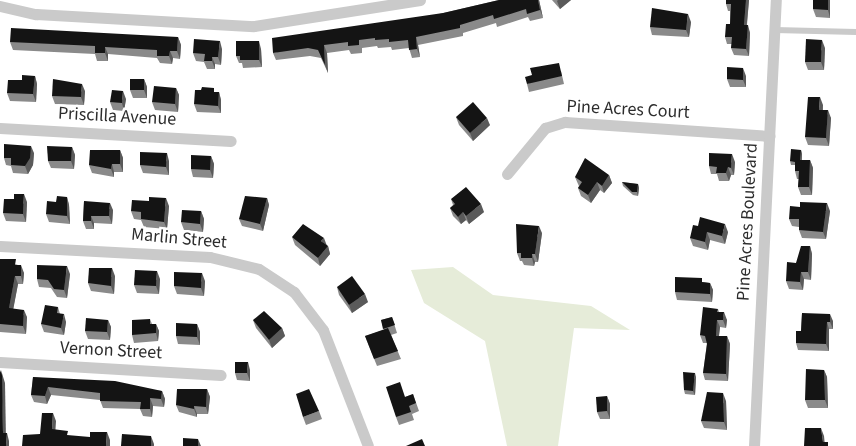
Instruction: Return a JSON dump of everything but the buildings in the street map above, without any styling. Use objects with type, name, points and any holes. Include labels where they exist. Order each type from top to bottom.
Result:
[{"type":"street","points":[[0,6],[36,14],[254,26],[420,0]]},
{"type":"street","name":"Pine Acres Boulevard","points":[[754,446],[776,0]]},
{"type":"street","name":"Pine Acres Court","points":[[506,174],[545,128],[565,122],[770,136]]},
{"type":"street","name":"Priscilla Avenue","points":[[0,128],[231,141]]},
{"type":"street","name":"Marlin Street","points":[[0,246],[210,256],[259,269],[294,292],[323,330],[368,446]]},
{"type":"street","name":"Vernon Street","points":[[0,362],[221,375]]},
{"type":"lane","points":[[774,30],[856,32]]},
{"type":"green space","points":[[453,267],[493,295],[591,306],[630,330],[574,328],[558,446],[507,446],[485,341],[424,303],[411,270]]}]
